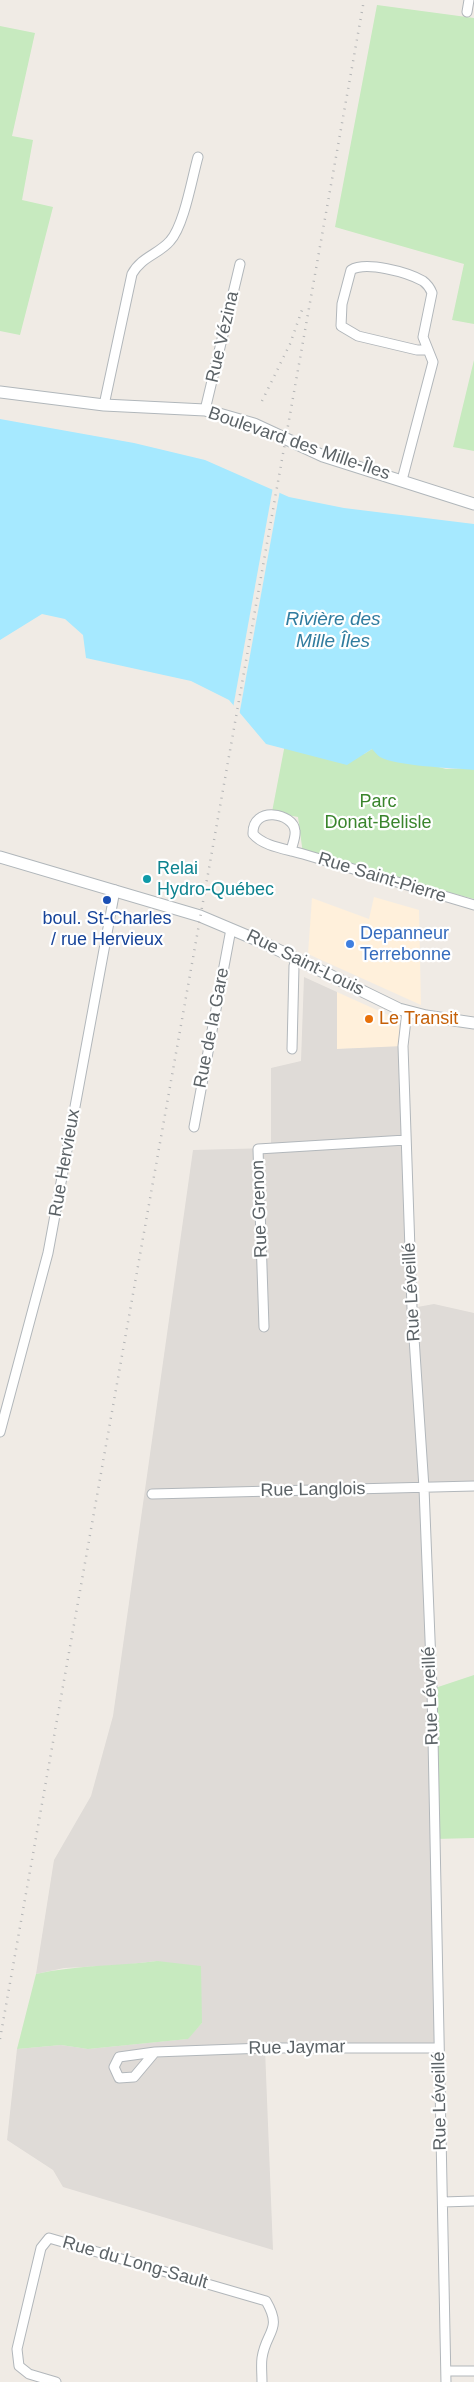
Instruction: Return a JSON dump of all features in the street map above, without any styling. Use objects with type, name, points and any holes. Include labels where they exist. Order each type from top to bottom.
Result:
[{"type":"main road","name":"Boulevard des Mille-Îles","points":[[0,392],[104,405],[205,410],[261,427],[323,456],[474,504]]},
{"type":"main road","name":"Rue Saint-Louis","points":[[0,857],[190,912],[227,927],[407,1011],[474,1023]]},
{"type":"street","points":[[467,12],[469,0]]},
{"type":"street","points":[[104,405],[132,274],[137,265],[170,242],[178,230],[198,157]]},
{"type":"street","name":"Rue Vézina","points":[[205,410],[240,264]]},
{"type":"street","points":[[402,480],[431,369],[432,356],[427,350],[423,337],[432,293],[424,282],[412,277],[372,266],[359,265],[351,270],[342,304],[341,326],[358,336],[417,350],[427,350]]},
{"type":"street","name":"Rue Saint-Pierre","points":[[291,850],[295,832],[293,824],[285,818],[271,815],[263,816],[256,820],[253,826],[253,834],[258,840],[474,906]]},
{"type":"street","name":"Rue Hervieux","points":[[0,1432],[48,1253],[115,890]]},
{"type":"street","name":"Rue de la Gare","points":[[194,1126],[227,927]]},
{"type":"street","points":[[292,1049],[294,966],[297,959]]},
{"type":"street","name":"Rue Léveillé","points":[[407,1011],[403,1046],[412,1308],[424,1488],[432,1689],[446,2382]]},
{"type":"street","name":"Rue Grenon","points":[[264,1327],[258,1149],[406,1140]]},
{"type":"street","name":"Rue Langlois","points":[[152,1494],[474,1486]]},
{"type":"street","name":"Rue Jaymar","points":[[155,2052],[265,2048],[439,2048]]},
{"type":"street","points":[[443,2202],[474,2201]]},
{"type":"street","name":"Rue du Long-Sault","points":[[56,2382],[29,2374],[19,2366],[17,2349],[41,2248],[48,2238],[266,2301],[274,2314],[275,2323],[262,2357],[262,2382]]},
{"type":"street","points":[[446,2371],[474,2372]]},
{"type":"shaded area","points":[[374,897],[419,910],[421,1005],[308,954],[312,898],[369,919]]},
{"type":"shaded area","points":[[304,977],[337,992],[337,1049],[403,1046],[412,1308],[434,1304],[474,1313],[474,1486],[424,1488],[435,2049],[265,2049],[273,2250],[63,2187],[53,2170],[7,2140],[17,2049],[61,2045],[88,2049],[187,2039],[202,2023],[157,1961],[64,1968],[36,1974],[54,1860],[91,1796],[113,1716],[193,1150],[271,1148],[271,1068],[301,1061]]},
{"type":"shaded area","points":[[337,992],[399,1020],[399,1047],[337,1049]]},
{"type":"green space","points":[[377,5],[474,18],[474,324],[452,320],[464,264],[335,227]]},
{"type":"green space","points":[[0,26],[35,33],[12,136],[33,140],[22,200],[53,207],[20,335],[0,331]]},
{"type":"green space","points":[[474,360],[474,451],[453,447]]},
{"type":"green space","name":"Parc Donat-Belisle","points":[[285,744],[364,754],[372,749],[446,769],[474,768],[474,899],[303,854],[298,817],[272,812]]},
{"type":"green space","points":[[474,1675],[474,1838],[435,1839],[432,1689]]},
{"type":"green space","points":[[157,1961],[201,1966],[202,2023],[188,2039],[88,2049],[61,2045],[17,2049],[36,1974],[66,1969]]},
{"type":"water","name":"Rivière des Mille Îles","points":[[0,419],[134,443],[205,460],[289,497],[344,508],[474,524],[474,770],[398,763],[380,757],[372,749],[347,765],[266,744],[229,700],[191,681],[86,658],[83,635],[65,619],[42,614],[0,640]]},
{"type":"pier","points":[[273,487],[280,490],[239,716],[233,708]]},
{"type":"railway","points":[[0,2039],[364,0]]},
{"type":"railway","points":[[262,401],[290,344],[302,310]]},
{"type":"place","name":"Relai Hydro-Québec","points":[[147,879]]},
{"type":"place","name":"boul. St-Charles / rue Hervieux","points":[[107,900]]},
{"type":"place","name":"Depanneur Terrebonne","points":[[350,944]]},
{"type":"place","name":"Le Transit","points":[[369,1019]]}]
